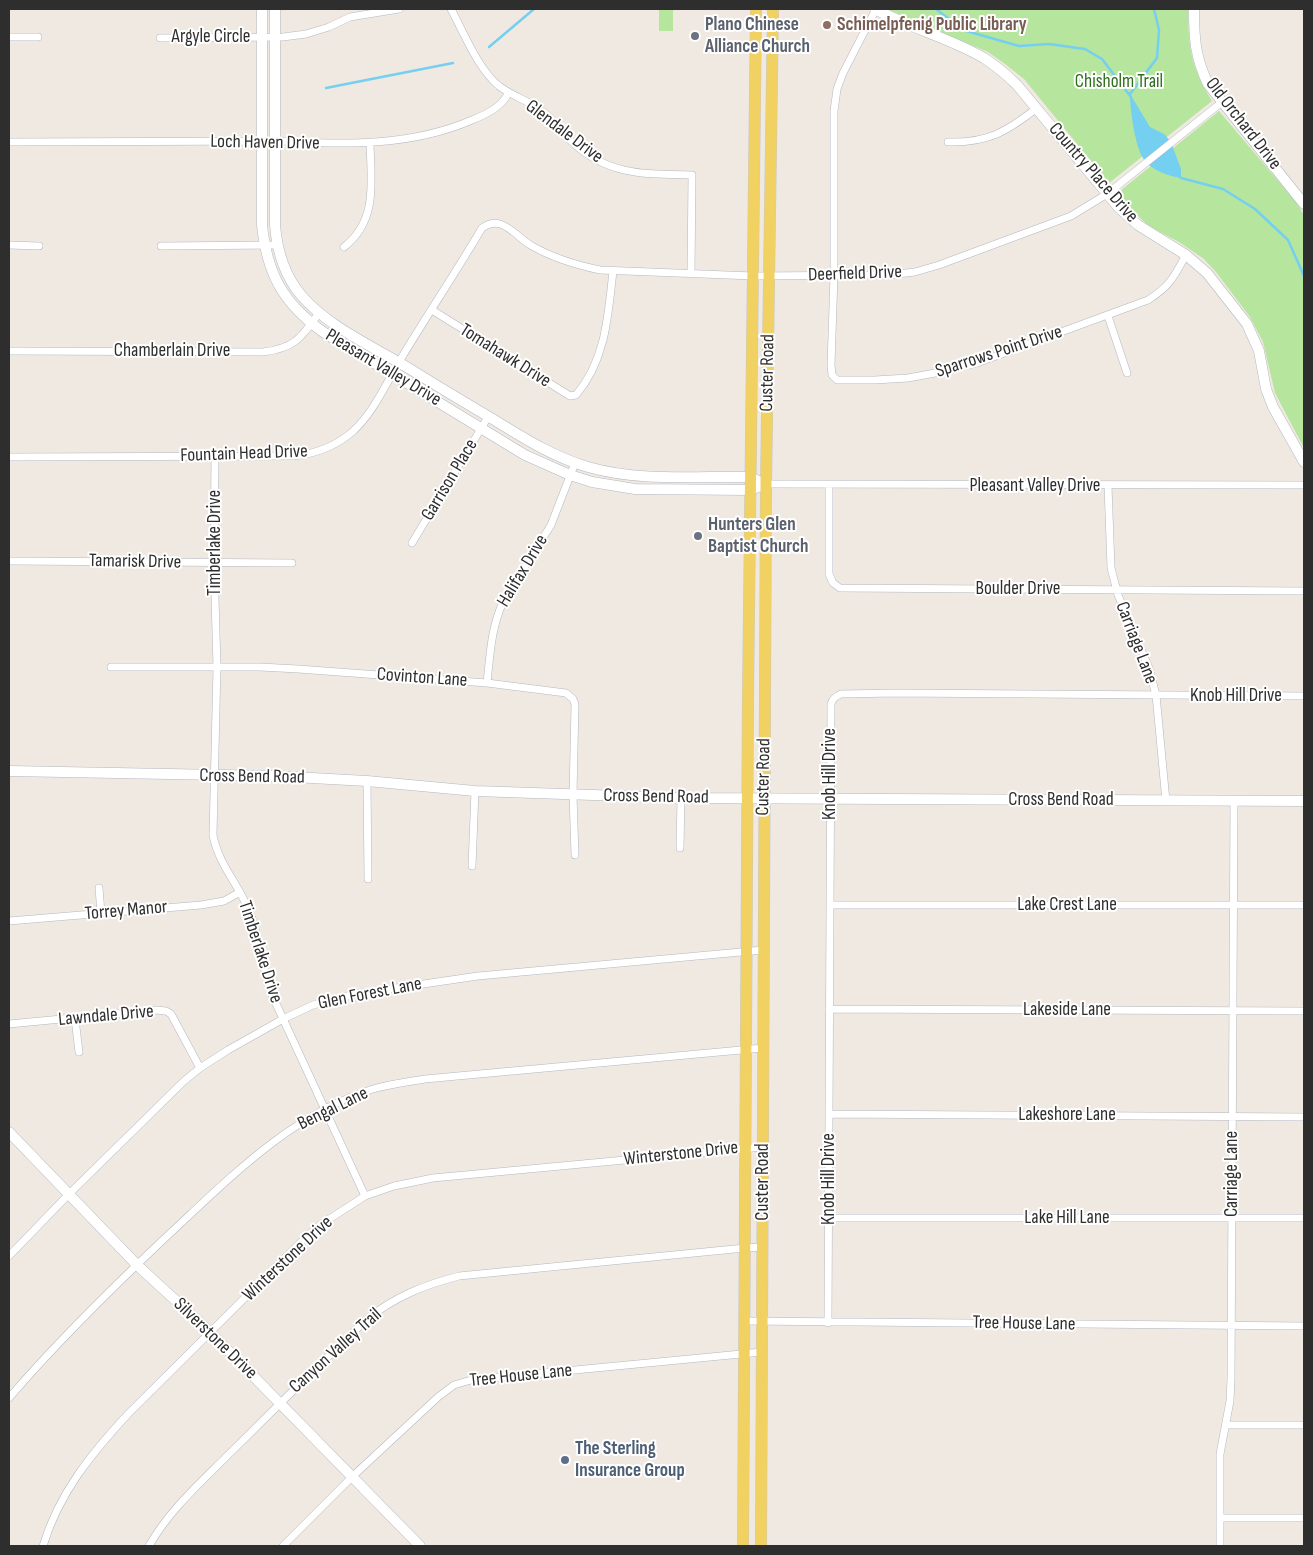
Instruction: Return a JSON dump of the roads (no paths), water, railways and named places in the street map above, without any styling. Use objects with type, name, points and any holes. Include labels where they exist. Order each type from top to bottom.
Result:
[{"type":"main road","name":"Custer Road","points":[[743,1546],[747,798],[756,9]]},
{"type":"main road","name":"Custer Road","points":[[761,1546],[766,484],[773,9]]},
{"type":"street","name":"Pleasant Valley Drive","points":[[262,9],[262,225],[264,245],[270,268],[280,290],[311,324],[525,455],[570,475],[592,482],[646,489],[750,490],[766,484],[1304,485]]},
{"type":"street","name":"Pleasant Valley Drive","points":[[275,9],[275,225],[277,245],[292,281],[300,293],[319,313],[529,442],[575,463],[612,472],[646,476],[750,477],[766,484]]},
{"type":"street","name":"Argyle Circle","points":[[160,38],[275,37],[306,34],[350,18],[399,9]]},
{"type":"street","name":"Glendale Drive","points":[[451,9],[485,71],[497,85],[542,110],[586,154],[603,164],[637,174],[692,175],[691,274]]},
{"type":"street","name":"Country Place Drive","points":[[875,9],[984,58],[1000,70],[1017,85],[1108,194],[1138,225],[1186,255],[1208,273],[1247,324],[1259,351],[1266,389],[1273,407],[1304,462]]},
{"type":"street","name":"Sparrows Point Drive","points":[[875,9],[843,73],[837,89],[834,111],[834,276],[831,365],[832,375],[837,380],[908,378],[977,363],[1142,303],[1162,291],[1173,280],[1186,255]]},
{"type":"street","name":"Old Orchard Drive","points":[[1194,9],[1195,47],[1199,66],[1208,84],[1304,204]]},
{"type":"street","points":[[9,37],[38,37]]},
{"type":"street","name":"Loch Haven Drive","points":[[9,142],[275,142],[325,144],[400,140],[435,133],[486,114],[507,97],[508,92]]},
{"type":"street","name":"Deerfield Drive","points":[[482,228],[489,224],[502,225],[530,245],[552,257],[576,265],[613,271],[753,276],[889,275],[915,272],[939,265],[1071,216],[1108,194],[1222,102]]},
{"type":"street","points":[[948,142],[980,141],[999,134],[1013,127],[1037,108]]},
{"type":"street","points":[[344,247],[362,229],[369,212],[371,193],[370,143]]},
{"type":"street","name":"Fountain Head Drive","points":[[9,458],[293,456],[324,450],[338,443],[366,418],[482,228]]},
{"type":"street","points":[[9,245],[39,246]]},
{"type":"street","points":[[161,246],[277,245]]},
{"type":"street","name":"Tomahawk Drive","points":[[432,310],[570,396],[576,395],[600,354],[604,340],[613,271]]},
{"type":"street","name":"Chamberlain Drive","points":[[9,350],[263,352],[275,350],[296,342],[319,313]]},
{"type":"street","points":[[1108,316],[1127,373]]},
{"type":"street","name":"Garrison Place","points":[[412,543],[488,417]]},
{"type":"street","name":"Timberlake Drive","points":[[215,456],[214,563],[217,667],[213,835],[220,859],[240,892],[252,917],[267,981],[365,1196]]},
{"type":"street","name":"Halifax Drive","points":[[487,683],[492,633],[497,615],[503,602],[551,525],[575,463]]},
{"type":"street","points":[[646,476],[646,489]]},
{"type":"street","name":"Boulder Drive","points":[[829,485],[829,574],[833,583],[840,588],[1304,591]]},
{"type":"street","name":"Carriage Lane","points":[[1108,486],[1111,568],[1116,589],[1149,668],[1156,695],[1166,801]]},
{"type":"street","name":"Tamarisk Drive","points":[[9,561],[292,563]]},
{"type":"street","name":"Covinton Lane","points":[[111,667],[298,668],[487,683],[566,693],[573,698],[575,713],[573,795],[576,855]]},
{"type":"street","name":"Knob Hill Drive","points":[[828,1323],[831,704],[835,696],[841,694],[1304,696]]},
{"type":"street","name":"Cross Bend Road","points":[[9,771],[275,776],[367,781],[475,791],[681,798],[1304,801]]},
{"type":"street","points":[[367,781],[368,880]]},
{"type":"street","points":[[472,866],[475,791]]},
{"type":"street","points":[[680,848],[681,798]]},
{"type":"street","name":"Carriage Lane","points":[[1220,1546],[1220,1454],[1230,1401],[1232,1326],[1234,800]]},
{"type":"street","points":[[99,888],[101,913]]},
{"type":"street","name":"Torrey Manor","points":[[9,921],[201,905],[224,901],[240,892]]},
{"type":"street","name":"Lake Crest Lane","points":[[830,905],[1304,905]]},
{"type":"street","name":"Glen Forest Lane","points":[[9,1256],[176,1089],[200,1068],[283,1018],[313,1005],[332,999],[386,988],[478,976],[763,950]]},
{"type":"street","name":"Lakeside Lane","points":[[829,1009],[1304,1011]]},
{"type":"street","name":"Lawndale Drive","points":[[9,1024],[156,1010],[166,1011],[174,1018],[200,1068]]},
{"type":"street","points":[[75,1018],[79,1052]]},
{"type":"street","name":"Bengal Lane","points":[[9,1398],[48,1354],[137,1265],[263,1149],[280,1136],[349,1098],[374,1089],[425,1079],[763,1048]]},
{"type":"street","name":"Lakeshore Lane","points":[[829,1114],[1304,1117]]},
{"type":"street","name":"Silverstone Drive","points":[[9,1132],[137,1265],[210,1332],[420,1546]]},
{"type":"street","name":"Winterstone Drive","points":[[43,1546],[62,1499],[86,1461],[128,1414],[305,1238],[339,1212],[365,1196],[394,1186],[433,1178],[763,1147]]},
{"type":"street","name":"Lake Hill Lane","points":[[829,1218],[1304,1218]]},
{"type":"street","name":"Canyon Valley Trail","points":[[149,1546],[176,1507],[279,1403],[379,1309],[402,1296],[427,1284],[459,1276],[762,1247]]},
{"type":"street","name":"Tree House Lane","points":[[745,1321],[1304,1326]]},
{"type":"street","name":"Tree House Lane","points":[[283,1546],[353,1476],[438,1397],[447,1389],[462,1382],[762,1352]]},
{"type":"street","points":[[1226,1425],[1304,1425]]},
{"type":"street","points":[[1220,1518],[1304,1518]]},
{"type":"water","points":[[1130,94],[1150,127],[1164,134],[1171,142],[1181,169],[1181,178],[1157,170],[1142,157],[1134,130]]},
{"type":"waterway","points":[[489,47],[534,9]]},
{"type":"waterway","points":[[936,9],[963,30],[1019,46],[1049,44],[1085,49],[1102,59],[1131,97]]},
{"type":"waterway","points":[[1130,94],[1157,58],[1159,30],[1154,9]]},
{"type":"waterway","points":[[326,88],[453,63]]},
{"type":"waterway","points":[[1178,175],[1181,178],[1223,189],[1255,209],[1288,240],[1304,276]]},
{"type":"place","name":"Schimelpfenig Public Library","points":[[827,25]]},
{"type":"place","name":"Plano Chinese Alliance Church","points":[[695,36]]},
{"type":"place","name":"Hunters Glen Baptist Church","points":[[698,536]]},
{"type":"place","name":"The Sterling Insurance Group","points":[[565,1460]]},
{"type":"park label","name":"Chisholm Trail","points":[[1119,82]]}]
